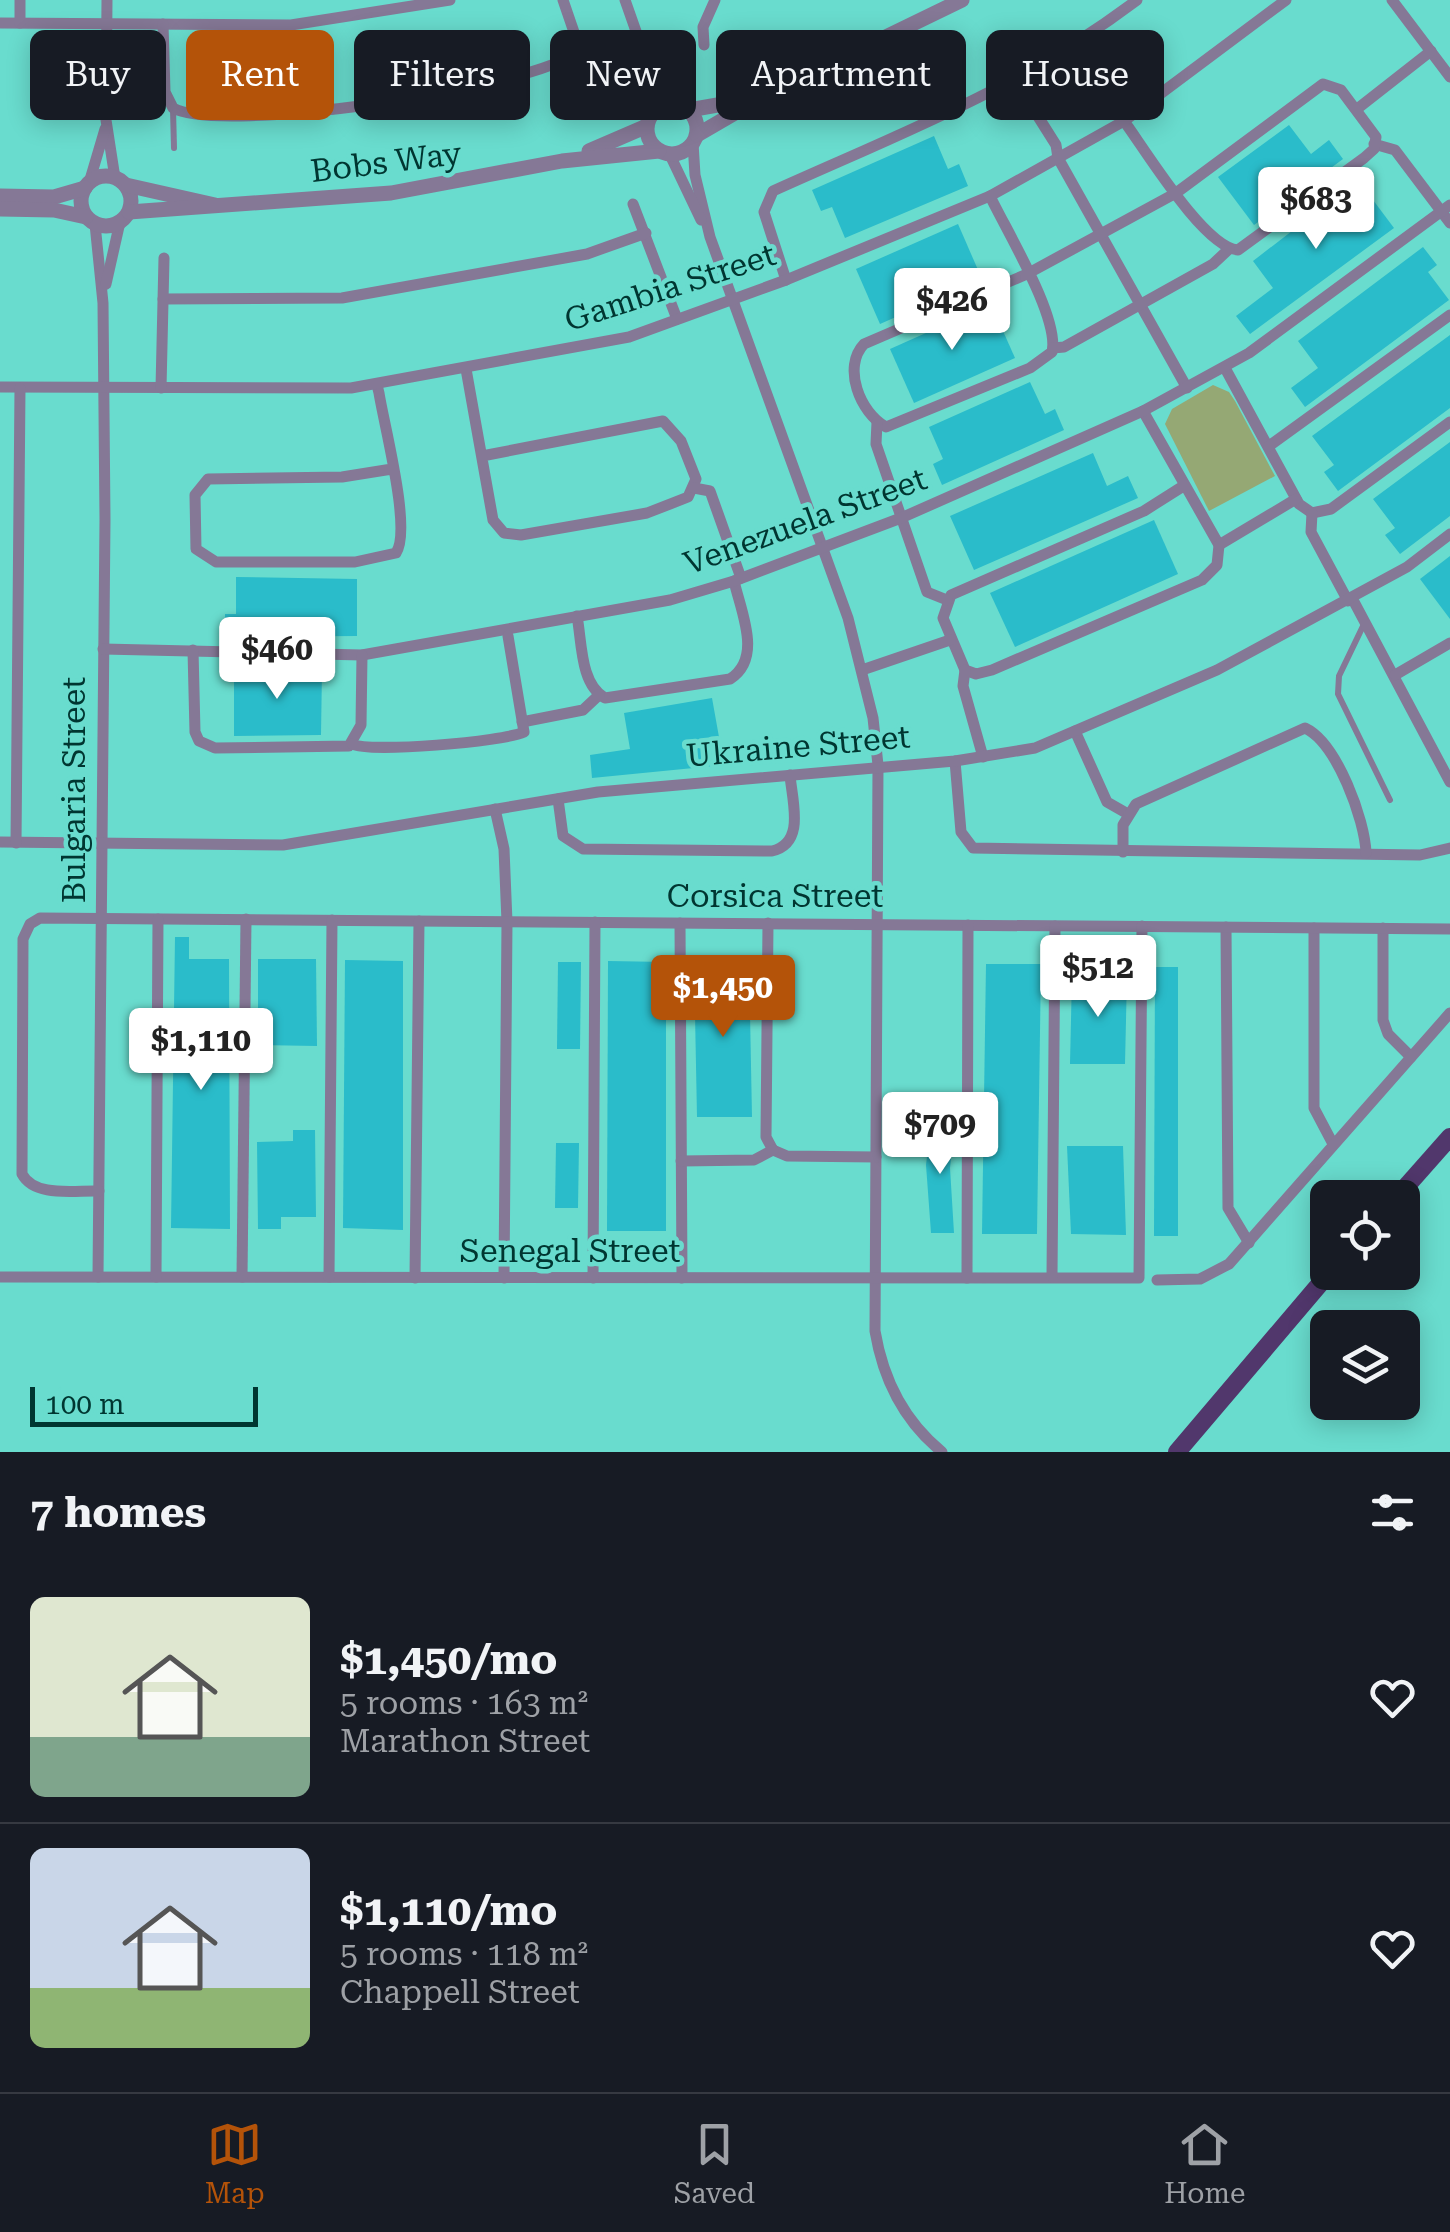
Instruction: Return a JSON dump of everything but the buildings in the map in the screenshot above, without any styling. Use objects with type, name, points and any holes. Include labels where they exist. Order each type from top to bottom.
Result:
[{"type":"main road","points":[[1412,1180],[1450,1137]]},
{"type":"main road","points":[[1177,1452],[1315,1290]]},
{"type":"street","points":[[20,0],[20,23]]},
{"type":"street","points":[[107,0],[107,30]]},
{"type":"street","points":[[0,22],[292,25],[450,0]]},
{"type":"street","points":[[564,0],[573,30]]},
{"type":"street","points":[[625,0],[636,30]]},
{"type":"street","points":[[704,46],[702,27],[716,0]]},
{"type":"street","points":[[900,30],[962,0]]},
{"type":"street","points":[[1097,30],[1137,0]]},
{"type":"street","name":"Gambia Street","points":[[0,388],[378,385],[601,344],[786,280],[990,196],[1124,121],[1286,0]]},
{"type":"street","points":[[1392,0],[1450,77]]},
{"type":"street","points":[[163,24],[165,92],[174,108],[194,113],[318,111],[512,79],[550,66]]},
{"type":"street","points":[[1357,108],[1430,51]]},
{"type":"street","points":[[947,600],[927,592],[876,444],[877,422],[854,376],[852,362],[864,344],[1028,274],[1176,193],[1322,84],[1341,90],[1357,108],[1372,126],[1374,144],[1364,158],[1249,246],[1228,249],[1219,244],[1176,193],[1124,121]]},
{"type":"street","points":[[786,280],[764,212],[773,192],[986,96]]},
{"type":"street","points":[[0,209],[54,210],[108,226],[125,217],[132,198],[121,181],[106,120]]},
{"type":"street","points":[[90,220],[81,202],[106,120]]},
{"type":"street","points":[[648,120],[652,144],[664,153],[710,237]]},
{"type":"street","points":[[648,124],[651,120]]},
{"type":"street","points":[[687,120],[695,139],[695,175],[710,237],[822,546],[862,670],[878,766],[876,1331],[888,1380],[906,1412],[942,1452]]},
{"type":"street","points":[[664,153],[683,152],[695,139],[725,120]]},
{"type":"street","points":[[1040,120],[1187,388]]},
{"type":"street","name":"Bobs Way","points":[[562,161],[648,124]]},
{"type":"street","points":[[1374,144],[1395,150],[1446,208],[1450,223]]},
{"type":"street","name":"Bobs Way","points":[[125,217],[215,205],[391,193],[562,161],[664,153]]},
{"type":"street","points":[[0,196],[54,197],[87,186],[98,177],[121,181]]},
{"type":"street","name":"Bobs Way","points":[[121,181],[215,205]]},
{"type":"street","points":[[877,422],[886,428],[899,424],[1043,362],[1053,348],[1054,332],[990,196]]},
{"type":"street","points":[[633,204],[676,319]]},
{"type":"street","name":"Venezuela Street","points":[[102,650],[362,655],[670,600],[738,580],[902,518],[1187,388],[1225,368],[1446,208]]},
{"type":"street","name":"Bulgaria Street","points":[[103,303],[125,217]]},
{"type":"street","name":"Bulgaria Street","points":[[90,220],[103,303],[98,1276]]},
{"type":"street","points":[[163,299],[342,298],[587,254],[646,233]]},
{"type":"street","points":[[1053,348],[1064,347],[1214,264],[1228,249]]},
{"type":"street","points":[[161,388],[164,258]]},
{"type":"street","points":[[1269,446],[1450,315]]},
{"type":"street","points":[[1225,368],[1296,498],[1312,513],[1311,532],[1395,675],[1450,782]]},
{"type":"street","points":[[466,369],[493,520],[512,536],[647,513],[672,505],[694,488],[696,479],[681,441],[664,421],[482,456]]},
{"type":"street","points":[[378,385],[392,469],[403,538],[400,549],[388,558],[216,562],[196,549],[196,495],[208,479],[342,477],[392,469]]},
{"type":"street","points":[[16,842],[20,388]]},
{"type":"street","points":[[965,670],[976,674],[992,670],[1202,580],[1217,565],[1219,545],[1143,411]]},
{"type":"street","points":[[1312,513],[1331,509],[1450,422]]},
{"type":"street","points":[[983,757],[963,686],[965,670],[943,618],[947,600],[962,588],[1144,512],[1184,485]]},
{"type":"street","points":[[577,616],[588,680],[600,695],[614,698],[736,676],[748,660],[738,580],[710,491],[694,488]]},
{"type":"street","points":[[1219,545],[1296,498]]},
{"type":"street","name":"Ukraine Street","points":[[0,842],[283,845],[558,799],[955,761],[1035,748],[1217,670],[1350,600],[1450,534]]},
{"type":"street","points":[[193,650],[194,732],[207,746],[340,748],[352,744],[369,751],[426,743],[451,746],[524,732],[508,636]]},
{"type":"street","points":[[862,670],[950,640]]},
{"type":"street","points":[[1395,675],[1450,643]]},
{"type":"street","points":[[352,744],[362,725],[362,655]]},
{"type":"street","points":[[522,722],[583,710],[600,695]]},
{"type":"street","points":[[1123,852],[1128,814],[1147,796],[1305,728],[1327,750],[1362,814],[1366,853]]},
{"type":"street","points":[[1076,731],[1107,802],[1128,814]]},
{"type":"street","points":[[1435,751],[1450,743]]},
{"type":"street","points":[[955,761],[961,832],[973,848],[1420,855],[1450,848]]},
{"type":"street","points":[[558,799],[563,836],[582,849],[772,851],[787,845],[794,834],[790,775]]},
{"type":"street","points":[[495,810],[504,849],[507,922],[504,1278]]},
{"type":"street","name":"Corsica Street","points":[[99,1191],[31,1186],[22,1174],[24,934],[40,918],[1450,929]]},
{"type":"street","points":[[156,1277],[158,919]]},
{"type":"street","points":[[242,1278],[246,920]]},
{"type":"street","points":[[329,1278],[332,920]]},
{"type":"street","points":[[415,1278],[420,921]]},
{"type":"street","points":[[593,1278],[596,922]]},
{"type":"street","points":[[680,923],[682,1278]]},
{"type":"street","points":[[768,924],[766,1137],[774,1150],[788,1156],[876,1157]]},
{"type":"street","points":[[967,1278],[968,925]]},
{"type":"street","points":[[1052,1277],[1055,926]]},
{"type":"street","name":"Senegal Street","points":[[0,1277],[1139,1278],[1142,926]]},
{"type":"street","points":[[1226,927],[1228,1208],[1249,1243]]},
{"type":"street","points":[[1314,928],[1314,1108],[1323,1132],[1333,1144]]},
{"type":"street","points":[[1383,928],[1383,1020],[1388,1034],[1411,1057]]},
{"type":"street","points":[[1156,1280],[1200,1280],[1216,1274],[1249,1243],[1450,1013]]},
{"type":"street","points":[[681,1162],[754,1160],[774,1150]]},
{"type":"lane","points":[[174,108],[174,148]]},
{"type":"lane","points":[[1365,622],[1339,676],[1338,694],[1390,800]]},
{"type":"green space","points":[[1213,385],[1229,392],[1275,476],[1209,511],[1165,424],[1172,409]]}]
